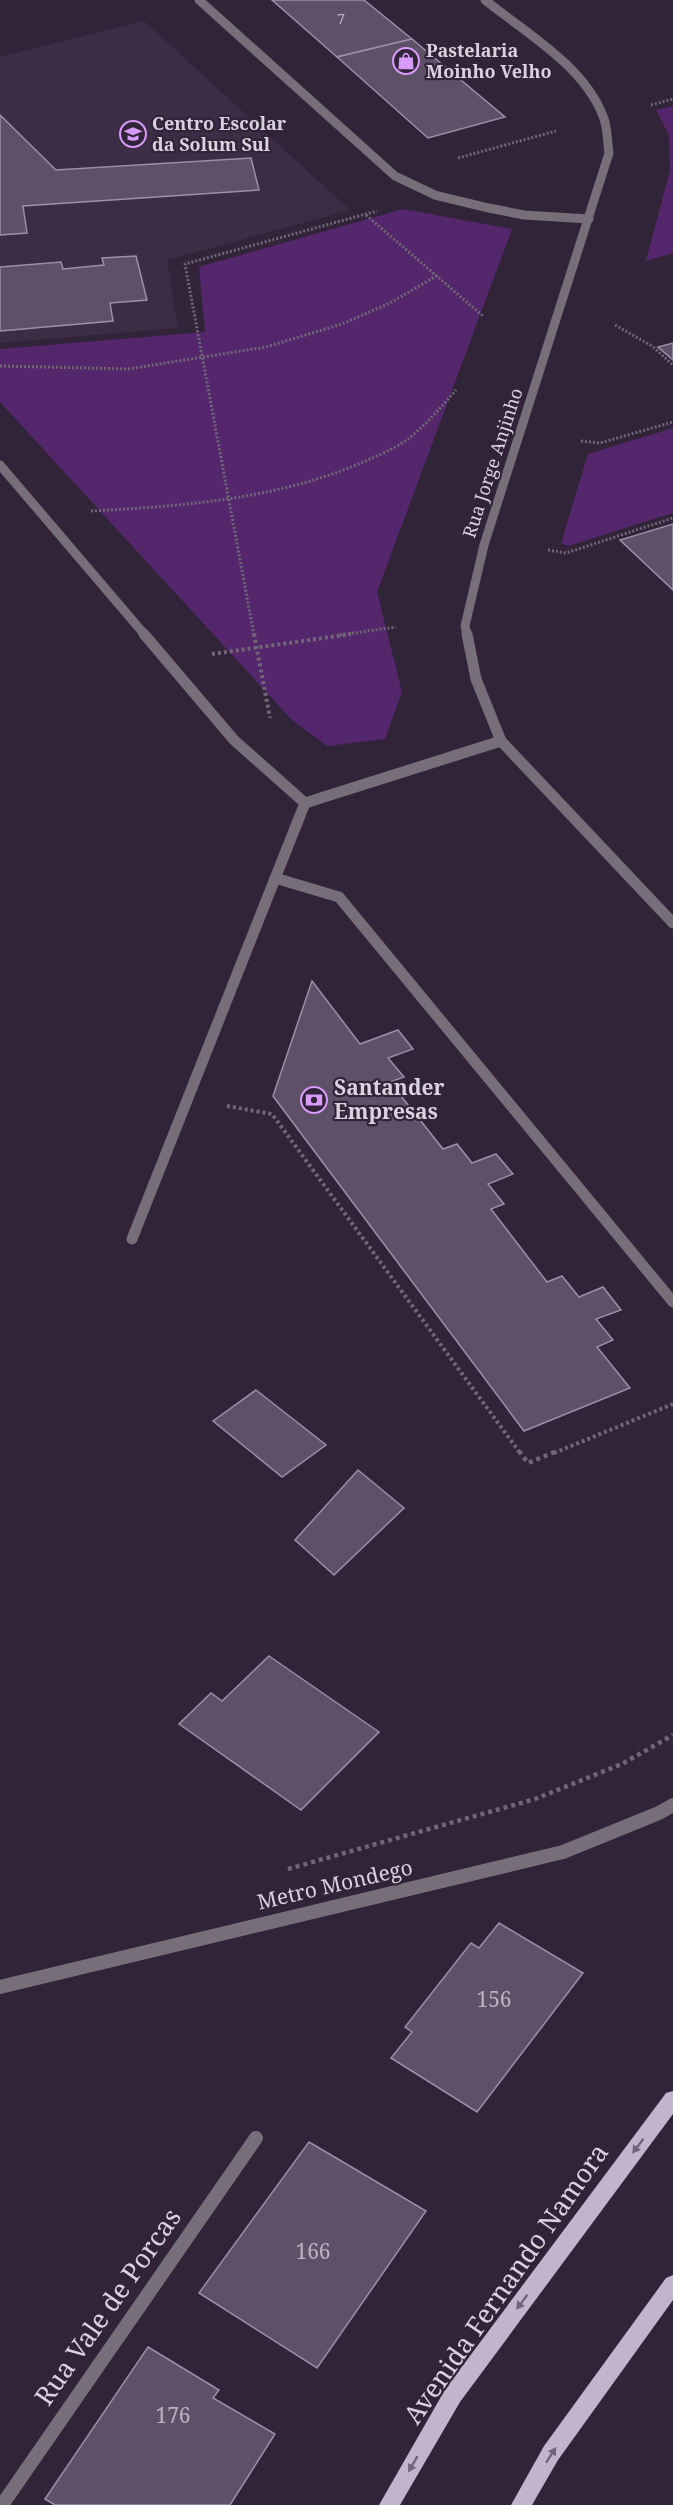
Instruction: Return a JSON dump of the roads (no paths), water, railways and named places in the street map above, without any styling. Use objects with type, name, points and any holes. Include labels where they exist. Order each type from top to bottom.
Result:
[{"type":"main road","name":"Avenida Fernando Namora","points":[[389,2505],[453,2395],[673,2099]]},
{"type":"main road","points":[[521,2505],[551,2453],[673,2284]]},
{"type":"street","points":[[199,0],[395,176],[435,195],[489,208],[524,214],[589,219]]},
{"type":"street","name":"Rua Jorge Anjinho","points":[[485,0],[566,65],[590,91],[604,118],[609,153],[484,544],[465,626],[476,679],[501,741],[673,923]]},
{"type":"street","points":[[0,465],[234,740],[305,803]]},
{"type":"street","points":[[305,803],[501,741]]},
{"type":"street","points":[[132,1239],[305,803]]},
{"type":"street","points":[[275,878],[339,897],[673,1302]]},
{"type":"street","name":"Metro Mondego","points":[[0,1986],[563,1852],[673,1805]]},
{"type":"street","name":"Rua Vale de Porcas","points":[[2,2505],[256,2138]]},
{"type":"place","name":"Pastelaria Moinho Velho","points":[[406,61]]},
{"type":"place","name":"Centro Escolar da Solum Sul","points":[[133,134]]},
{"type":"place","name":"Santander Empresas","points":[[314,1100]]}]
